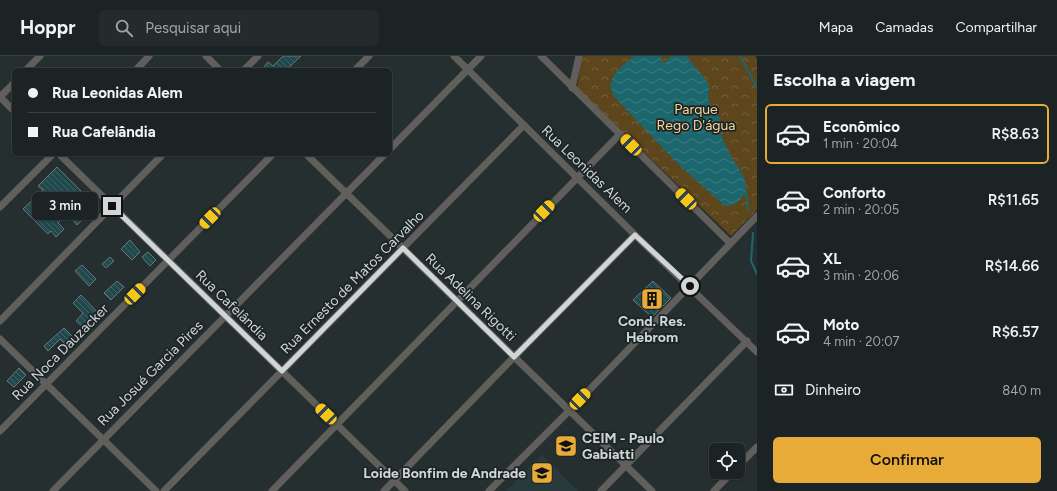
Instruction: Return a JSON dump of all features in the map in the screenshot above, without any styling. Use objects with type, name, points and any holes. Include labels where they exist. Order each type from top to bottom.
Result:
[{"type":"street","points":[[28,68],[40,56]]},
{"type":"street","points":[[138,68],[149,56]]},
{"type":"street","points":[[206,56],[218,68]]},
{"type":"street","points":[[246,68],[258,56]]},
{"type":"street","points":[[357,68],[369,56]]},
{"type":"street","name":"Rua Leonidas Alem","points":[[454,56],[635,235],[690,286],[757,352]]},
{"type":"street","points":[[392,147],[481,56]]},
{"type":"street","points":[[541,56],[730,243]]},
{"type":"street","points":[[572,88],[578,56]]},
{"type":"street","points":[[12,85],[0,97],[12,109]]},
{"type":"street","name":"Rua Ernesto de Matos Carvalho","points":[[164,491],[524,125]]},
{"type":"street","points":[[272,491],[620,134]]},
{"type":"street","points":[[0,207],[51,156]]},
{"type":"street","name":"Rua Cafelândia","points":[[61,156],[405,491]]},
{"type":"street","points":[[0,321],[161,156]]},
{"type":"street","name":"Rua Noca Dauzacker","points":[[0,431],[271,156]]},
{"type":"street","name":"Rua Adelina Rigotti","points":[[308,156],[652,491]]},
{"type":"street","name":"Rua Josué Garcia Pires","points":[[53,491],[383,156]]},
{"type":"street","points":[[489,491],[569,411],[757,216]]},
{"type":"street","points":[[384,491],[635,235]]},
{"type":"street","points":[[0,338],[156,491]]},
{"type":"street","points":[[601,491],[747,341]]},
{"type":"street","points":[[745,459],[757,446]]},
{"type":"street","points":[[714,491],[725,479]]},
{"type":"shaded area","name":"Loide Bonfim de Andrade","points":[[542,455],[578,491],[506,491]]},
{"type":"green space","name":"Parque Rego D'água","points":[[581,56],[755,56],[757,59],[757,210],[731,236],[577,88]]},
{"type":"water","points":[[635,56],[661,56],[661,61],[665,63],[671,56],[686,56],[706,80],[709,85],[708,100],[720,119],[722,138],[744,177],[747,191],[735,204],[725,206],[680,166],[614,96],[611,88],[612,78],[618,70]]},
{"type":"building","points":[[283,56],[301,56],[288,68],[264,67],[268,62],[273,66]]},
{"type":"building","points":[[57,167],[96,206],[77,225],[67,214],[58,223],[64,229],[56,237],[51,231],[48,234],[23,209],[43,190],[38,186]]},
{"type":"building","points":[[130,240],[140,252],[132,260],[121,249]]},
{"type":"building","points":[[148,252],[156,260],[150,266],[142,257]]},
{"type":"building","points":[[110,257],[114,261],[106,268],[102,264]]},
{"type":"building","points":[[82,265],[96,279],[89,286],[75,271]]},
{"type":"building","points":[[117,281],[124,287],[111,300],[104,293]]},
{"type":"building","name":"Cond. Res. Hebrom","points":[[653,281],[671,298],[652,317],[633,300]]},
{"type":"building","points":[[81,295],[100,315],[96,320],[94,318],[84,328],[76,321],[83,313],[73,303]]},
{"type":"building","points":[[64,328],[75,339],[68,347],[60,339],[48,351],[44,346]]},
{"type":"building","points":[[19,368],[26,375],[14,387],[7,381]]},
{"type":"waterway","points":[[740,56],[757,88]]},
{"type":"waterway","points":[[746,192],[748,210]]},
{"type":"waterway","points":[[753,233],[751,261],[757,274]]},
{"type":"place","name":"Cond. Res. Hebrom","points":[[652,299]]},
{"type":"place","name":"CEIM - Paulo Gabiatti","points":[[566,446]]},
{"type":"place","name":"Loide Bonfim de Andrade","points":[[542,473]]},
{"type":"route","points":[[112,206],[282,371],[403,248],[514,357],[635,235],[690,286]]}]
